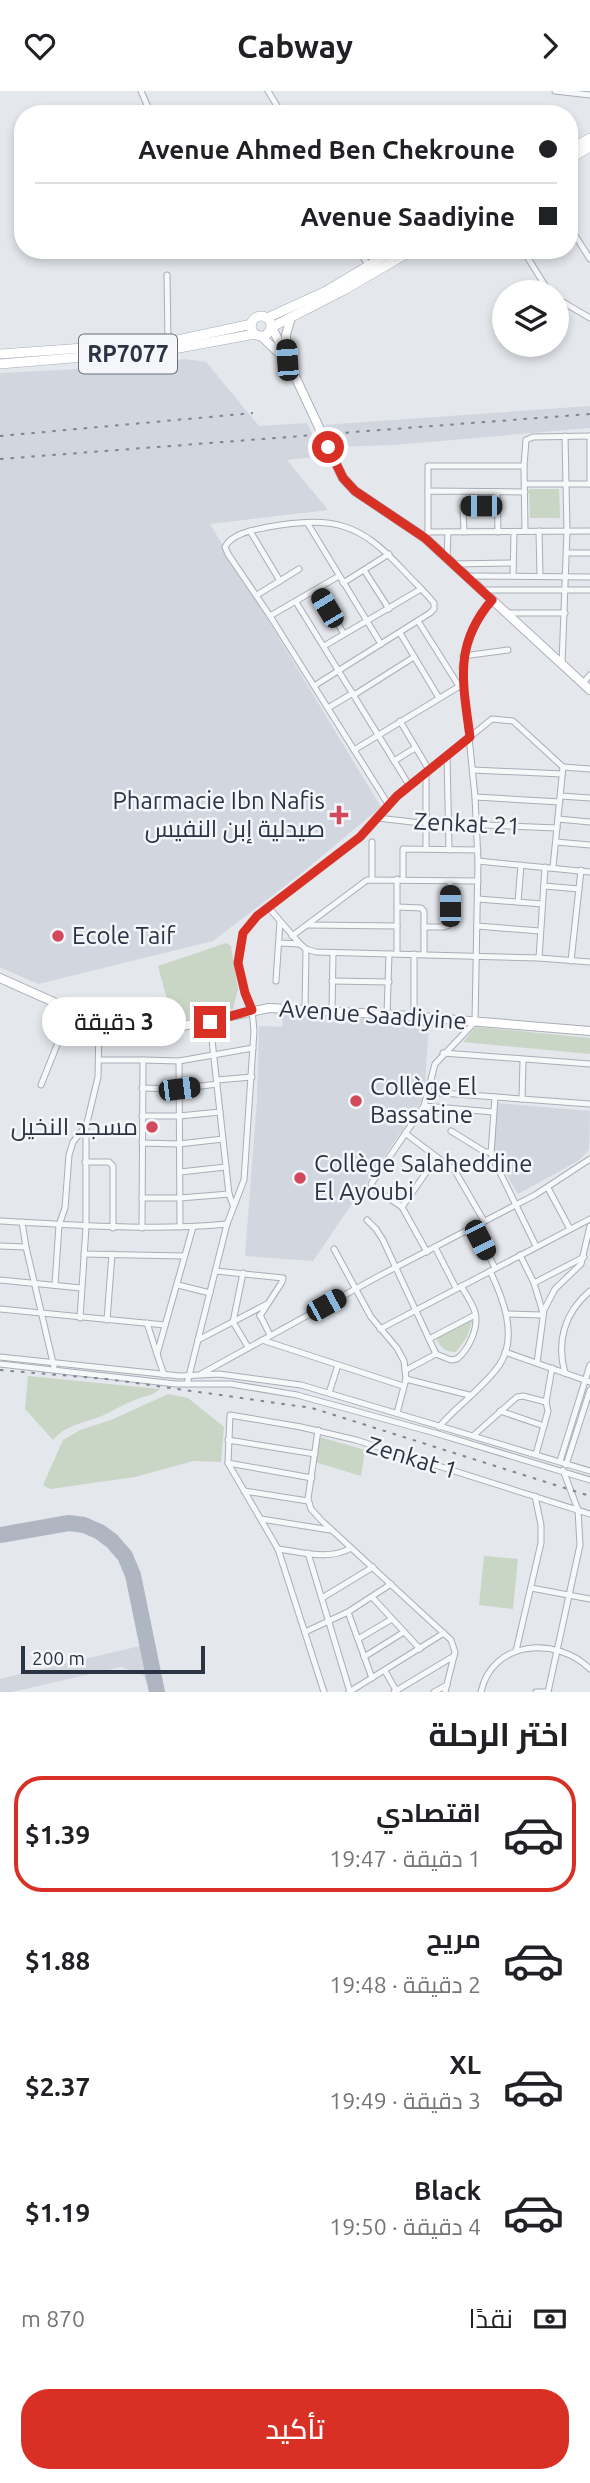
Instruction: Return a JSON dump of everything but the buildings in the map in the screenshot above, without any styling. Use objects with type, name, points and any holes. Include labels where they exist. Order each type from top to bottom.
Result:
[{"type":"main road","name":"RP7077","points":[[269,323],[381,259]]},
{"type":"main road","name":"RP7077","points":[[0,354],[168,342],[252,324],[258,317],[269,323],[291,317],[398,259]]},
{"type":"main road","points":[[287,360],[286,335],[291,317]]},
{"type":"main road","name":"RP7077","points":[[0,364],[168,350],[267,335],[269,323]]},
{"type":"main road","points":[[269,323],[343,478],[355,491],[426,535],[450,561],[590,690]]},
{"type":"main road","points":[[252,324],[258,335],[287,360]]},
{"type":"main road","name":"Avenue Saadiyine","points":[[0,978],[121,1029],[149,1031],[210,1022],[269,1008],[387,1014],[590,1031]]},
{"type":"street","points":[[555,91],[590,95]]},
{"type":"street","points":[[578,240],[590,259]]},
{"type":"street","points":[[364,259],[369,267]]},
{"type":"street","points":[[529,259],[542,280]]},
{"type":"street","points":[[167,275],[168,342]]},
{"type":"street","points":[[569,306],[590,318]]},
{"type":"street","points":[[562,664],[567,553],[565,436]]},
{"type":"street","points":[[525,484],[590,484],[590,436],[533,437],[526,441],[524,466],[525,531]]},
{"type":"street","points":[[524,466],[428,466],[426,535],[448,532],[590,530]]},
{"type":"street","points":[[428,491],[525,492]]},
{"type":"street","points":[[463,491],[464,532]]},
{"type":"street","points":[[498,492],[498,532]]},
{"type":"street","points":[[463,506],[498,506]]},
{"type":"street","points":[[314,686],[418,621],[433,610],[432,601],[389,554],[369,538],[348,527],[328,523],[307,524],[250,531],[229,541],[225,547],[388,804]]},
{"type":"street","points":[[307,524],[381,644]]},
{"type":"street","points":[[250,531],[280,581]]},
{"type":"street","points":[[513,576],[514,531]]},
{"type":"street","points":[[539,531],[540,576]]},
{"type":"street","points":[[448,532],[450,561],[513,563]]},
{"type":"street","points":[[567,553],[590,553]]},
{"type":"street","points":[[343,583],[389,554]]},
{"type":"street","points":[[257,595],[299,569]]},
{"type":"street","points":[[364,570],[389,609]]},
{"type":"street","points":[[270,616],[339,576]]},
{"type":"street","points":[[466,576],[590,577]]},
{"type":"street","points":[[324,646],[421,589]]},
{"type":"street","points":[[317,590],[344,634]]},
{"type":"street","points":[[481,590],[590,590]]},
{"type":"street","points":[[427,1252],[402,1207],[372,1184],[424,1106],[433,1068],[443,1053],[475,1022],[477,824],[470,737],[461,685],[463,656],[478,621],[492,600]]},
{"type":"street","points":[[296,602],[409,785]]},
{"type":"street","points":[[506,613],[565,613]]},
{"type":"street","points":[[418,621],[461,685]]},
{"type":"street","points":[[400,633],[439,698]]},
{"type":"street","points":[[463,656],[508,650]]},
{"type":"street","points":[[328,708],[414,657]]},
{"type":"street","points":[[583,683],[590,674]]},
{"type":"street","points":[[354,750],[461,685]]},
{"type":"street","points":[[187,1384],[227,1224],[244,1180],[253,1048],[252,1010],[238,963],[243,933],[257,916],[344,851],[409,785],[492,719],[513,720],[562,771],[553,867]]},
{"type":"street","points":[[400,722],[428,771],[426,849]]},
{"type":"street","points":[[394,761],[415,748]]},
{"type":"street","points":[[447,755],[449,850]]},
{"type":"street","points":[[473,770],[590,769]]},
{"type":"street","points":[[475,797],[590,797]]},
{"type":"street","name":"Zenkat 21","points":[[378,818],[557,828]]},
{"type":"street","points":[[558,819],[590,822]]},
{"type":"street","points":[[372,842],[372,878]]},
{"type":"street","points":[[556,842],[590,845]]},
{"type":"street","points":[[397,954],[398,907],[404,849],[478,850]]},
{"type":"street","points":[[478,861],[590,871],[590,863]]},
{"type":"street","points":[[518,902],[521,865]]},
{"type":"street","points":[[539,958],[545,867]]},
{"type":"street","points":[[571,961],[581,870]]},
{"type":"street","points":[[292,936],[353,888],[372,878],[478,881]]},
{"type":"street","points":[[424,927],[449,925],[450,881]]},
{"type":"street","points":[[544,886],[579,889]]},
{"type":"street","points":[[478,899],[542,904]]},
{"type":"street","points":[[398,907],[421,908],[424,911],[425,954]]},
{"type":"street","points":[[269,908],[306,949],[333,953],[425,954],[590,962]]},
{"type":"street","points":[[276,981],[280,922]]},
{"type":"street","points":[[307,925],[397,926]]},
{"type":"street","points":[[477,926],[540,931]]},
{"type":"street","points":[[279,943],[300,944]]},
{"type":"street","points":[[305,1009],[306,949]]},
{"type":"street","points":[[331,1011],[333,953]]},
{"type":"street","points":[[387,1014],[389,954]]},
{"type":"street","points":[[414,954],[414,1017]]},
{"type":"street","points":[[332,981],[389,982]]},
{"type":"street","points":[[41,1085],[71,1010]]},
{"type":"street","points":[[80,1318],[86,1227],[86,1127],[97,1086],[100,1060],[99,1022]]},
{"type":"street","points":[[210,1022],[229,1194],[233,1205]]},
{"type":"street","points":[[100,1060],[179,1061],[253,1048]]},
{"type":"street","points":[[443,1053],[590,1064]]},
{"type":"street","points":[[142,1228],[143,1060]]},
{"type":"street","points":[[522,1099],[523,1060]]},
{"type":"street","points":[[179,1061],[180,1227]]},
{"type":"street","points":[[142,1088],[179,1089],[252,1077]]},
{"type":"street","points":[[428,1092],[590,1104]]},
{"type":"street","points":[[495,1097],[490,1152],[536,1246]]},
{"type":"street","points":[[424,1106],[493,1112]]},
{"type":"street","points":[[142,1116],[220,1112]]},
{"type":"street","points":[[55,1285],[59,1225],[65,1208],[69,1155],[73,1142],[86,1127]]},
{"type":"street","points":[[451,1131],[485,1152],[490,1152]]},
{"type":"street","points":[[405,1133],[458,1174],[484,1221]]},
{"type":"street","points":[[142,1143],[179,1144],[223,1139]]},
{"type":"street","points":[[402,1207],[437,1157]]},
{"type":"street","points":[[198,1375],[548,1188],[590,1161]]},
{"type":"street","points":[[85,1162],[109,1162],[113,1166],[113,1228]]},
{"type":"street","points":[[180,1172],[226,1167]]},
{"type":"street","points":[[548,1188],[570,1229]]},
{"type":"street","points":[[142,1198],[229,1194]]},
{"type":"street","points":[[380,1329],[590,1219]]},
{"type":"street","points":[[367,1220],[379,1232],[436,1354]]},
{"type":"street","points":[[0,1221],[113,1228],[227,1224]]},
{"type":"street","points":[[22,1222],[54,1367]]},
{"type":"street","points":[[435,1433],[497,1367],[505,1352],[507,1314],[474,1226]]},
{"type":"street","points":[[537,1363],[543,1314],[555,1289],[579,1268],[590,1226]]},
{"type":"street","points":[[157,1354],[193,1227]]},
{"type":"street","points":[[0,1246],[26,1247]]},
{"type":"street","points":[[406,1370],[436,1354],[454,1360],[462,1355],[472,1338],[475,1315],[435,1247]]},
{"type":"street","points":[[334,1249],[380,1329],[397,1347],[406,1370],[397,1413]]},
{"type":"street","points":[[84,1254],[184,1256]]},
{"type":"street","points":[[107,1320],[112,1254]]},
{"type":"street","points":[[520,1255],[534,1283],[543,1314]]},
{"type":"street","points":[[534,1283],[584,1257]]},
{"type":"street","points":[[216,1271],[283,1278],[260,1316]]},
{"type":"street","points":[[243,1273],[233,1322],[248,1347]]},
{"type":"street","points":[[0,1280],[80,1288]]},
{"type":"street","points":[[178,1285],[210,1293]]},
{"type":"street","points":[[565,1373],[560,1346],[565,1327],[576,1305],[590,1291]]},
{"type":"street","points":[[198,1340],[269,1303]]},
{"type":"street","points":[[0,1309],[165,1325]]},
{"type":"street","points":[[257,1310],[270,1335]]},
{"type":"street","points":[[507,1314],[543,1314]]},
{"type":"street","points":[[429,1339],[475,1315]]},
{"type":"street","points":[[147,1323],[164,1375]]},
{"type":"street","points":[[262,1340],[403,1386]]},
{"type":"street","points":[[505,1352],[587,1381]]},
{"type":"street","points":[[0,1357],[54,1367],[187,1384],[231,1384],[297,1395],[590,1480]]},
{"type":"street","points":[[0,1364],[189,1377],[219,1374],[301,1385],[590,1471]]},
{"type":"street","points":[[329,1393],[338,1365]]},
{"type":"street","points":[[536,1692],[548,1692],[580,1545],[578,1510],[563,1462],[590,1365]]},
{"type":"street","points":[[536,1454],[548,1409],[546,1402],[552,1368]]},
{"type":"street","points":[[405,1379],[469,1395]]},
{"type":"street","points":[[563,1462],[590,1390]]},
{"type":"street","points":[[474,1435],[519,1396],[546,1402]]},
{"type":"street","points":[[500,1411],[544,1426]]},
{"type":"street","name":"Zenkat 1","points":[[228,1440],[230,1415],[318,1430],[590,1514]]},
{"type":"street","points":[[318,1430],[309,1501],[312,1510],[454,1644],[454,1656],[446,1689],[434,1692]]},
{"type":"street","points":[[315,1454],[228,1440],[228,1463],[278,1549],[324,1692]]},
{"type":"street","points":[[228,1463],[312,1478]]},
{"type":"street","points":[[244,1491],[309,1501]]},
{"type":"street","points":[[516,1651],[542,1531],[535,1496]]},
{"type":"street","points":[[261,1519],[332,1530]]},
{"type":"street","points":[[278,1549],[333,1555],[351,1548]]},
{"type":"street","points":[[308,1553],[350,1692],[444,1633]]},
{"type":"street","points":[[322,1598],[373,1567]]},
{"type":"street","points":[[305,1632],[348,1612],[391,1584]]},
{"type":"street","points":[[531,1588],[590,1599]]},
{"type":"street","points":[[372,1597],[420,1649]]},
{"type":"street","points":[[348,1612],[372,1678]]},
{"type":"street","points":[[358,1639],[392,1619]]},
{"type":"street","points":[[364,1657],[404,1632]]},
{"type":"street","points":[[481,1692],[484,1679],[492,1667],[516,1651],[531,1647],[557,1649],[579,1658],[590,1669]]},
{"type":"street","points":[[384,1671],[396,1692],[454,1656]]},
{"type":"shaded area","points":[[185,359],[206,362],[259,426],[307,423],[323,456],[287,460],[328,510],[210,524],[381,807],[213,941],[38,984],[0,967],[0,373],[101,368]]},
{"type":"shaded area","points":[[590,406],[590,428],[394,445],[332,447],[323,425]]},
{"type":"shaded area","points":[[283,1013],[429,1023],[424,1098],[313,1261],[245,1256],[257,1100],[259,1026],[282,1027]]},
{"type":"shaded area","points":[[496,1103],[590,1111],[589,1150],[578,1161],[518,1194],[491,1148]]},
{"type":"shaded area","points":[[144,1645],[150,1668],[149,1687],[143,1675],[121,1667],[12,1692],[0,1692],[0,1679]]},
{"type":"green space","points":[[529,489],[559,489],[560,518],[530,518]]},
{"type":"green space","points":[[226,943],[231,946],[238,989],[233,1009],[173,1022],[158,966]]},
{"type":"green space","points":[[476,1027],[590,1038],[590,1054],[463,1042]]},
{"type":"green space","points":[[473,1318],[467,1337],[456,1352],[442,1347],[436,1338]]},
{"type":"green space","points":[[28,1376],[160,1389],[104,1415],[70,1427],[53,1440],[25,1409]]},
{"type":"green space","points":[[168,1394],[188,1398],[224,1427],[221,1462],[193,1461],[135,1477],[50,1489],[43,1485],[63,1440],[80,1430],[111,1420]]},
{"type":"green space","points":[[320,1437],[365,1450],[361,1476],[315,1462]]},
{"type":"green space","points":[[484,1556],[518,1559],[513,1609],[479,1605]]},
{"type":"taxiway","points":[[0,1535],[69,1523],[84,1525],[112,1541],[125,1556],[133,1575],[157,1692]]},
{"type":"railway","points":[[0,436],[253,413]]},
{"type":"railway","points":[[0,459],[590,414]]},
{"type":"railway","points":[[0,1370],[107,1379],[312,1408],[590,1496]]},
{"type":"place","name":"Pharmacie Ibn Nafis صيدلية إبن النفيس","points":[[339,815]]},
{"type":"place","name":"Ecole Taif","points":[[58,936]]},
{"type":"place","name":"Collège El Bassatine","points":[[356,1101]]},
{"type":"place","name":"مسجد النخيل","points":[[152,1127]]},
{"type":"place","name":"Collège Salaheddine El Ayoubi","points":[[300,1178]]},
{"type":"route","points":[[210,1022],[252,1010],[238,963],[243,933],[257,916],[360,837],[388,804],[470,737],[462,672],[463,656],[483,611],[492,600],[425,538],[355,491],[343,478],[328,447]]}]
